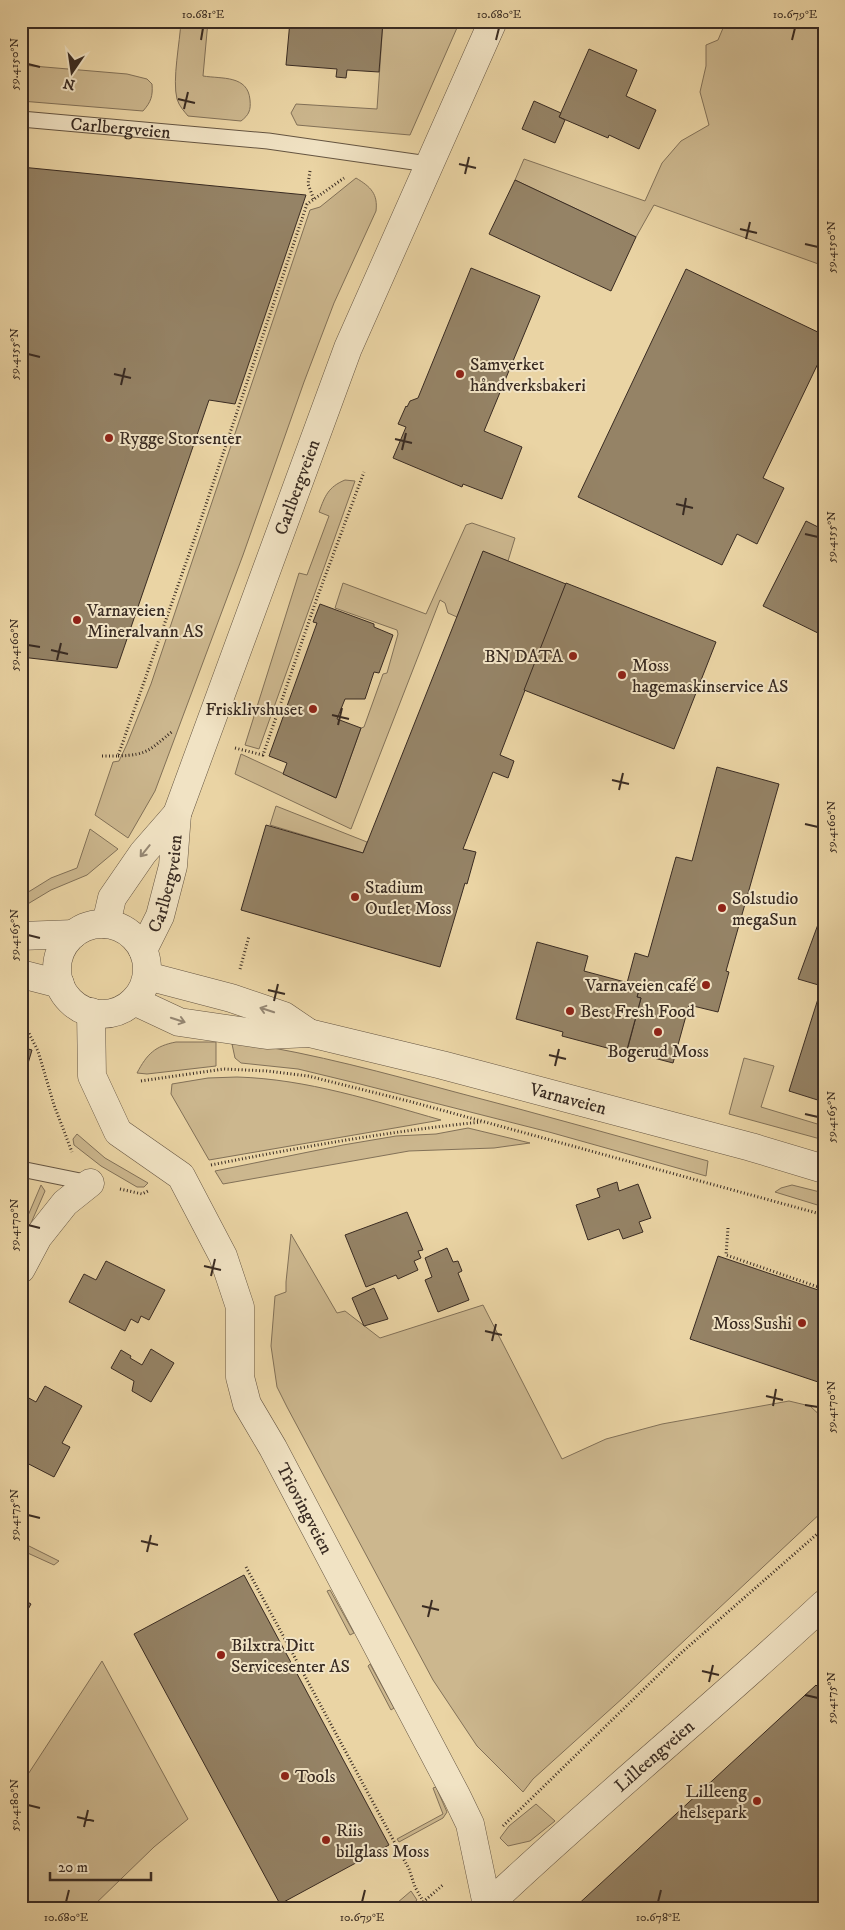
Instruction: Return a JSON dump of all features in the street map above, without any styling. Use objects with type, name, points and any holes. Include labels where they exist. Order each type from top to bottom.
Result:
[{"type":"street","name":"Carlbergveien","points":[[143,950],[160,916],[173,866],[176,814],[348,348],[492,21]]},
{"type":"street","name":"Carlbergveien","points":[[106,924],[112,898],[142,854],[176,814]]},
{"type":"street","points":[[106,924],[126,930],[136,939],[146,958],[147,976],[140,994],[134,1001],[125,1008],[115,1012],[100,1014],[85,1010],[74,1004],[60,984],[58,971],[59,958],[64,945],[74,934],[86,927],[106,924]]},
{"type":"street","points":[[21,936],[74,934]]},
{"type":"street","points":[[21,974],[60,984]]},
{"type":"street","name":"Varnaveien","points":[[147,976],[204,990],[284,1016],[309,1033]]},
{"type":"street","name":"Varnaveien","points":[[134,1001],[180,1022],[267,1035],[309,1033],[751,1147],[824,1169]]},
{"type":"street","name":"Triovingveien","points":[[92,1012],[92,1076],[118,1132],[181,1176],[223,1256],[240,1307],[240,1378],[248,1404],[274,1448],[470,1824],[486,1907]]},
{"type":"street","points":[[21,1270],[38,1238],[65,1204],[90,1182]]},
{"type":"street","name":"Lilleengveien","points":[[486,1907],[597,1804],[824,1604]]},
{"type":"lane","name":"Carlbergveien","points":[[21,119],[268,141],[428,164]]},
{"type":"lane","points":[[21,1169],[90,1182]]},
{"type":"path","points":[[118,756],[307,204],[348,176]]},
{"type":"path","points":[[235,748],[263,755],[317,598],[364,472]]},
{"type":"path","points":[[102,756],[137,756],[146,752],[180,727]]},
{"type":"path","points":[[239,972],[250,936]]},
{"type":"path","points":[[21,1018],[38,1051],[65,1139],[90,1182],[142,1194],[150,1191]]},
{"type":"path","points":[[141,1081],[224,1069],[267,1071],[308,1076],[824,1215]]},
{"type":"path","points":[[204,1166],[359,1138],[440,1126],[484,1122]]},
{"type":"path","points":[[728,1228],[726,1255],[824,1288]]},
{"type":"path","points":[[502,1826],[681,1653],[824,1528]]},
{"type":"path","points":[[246,1568],[409,1869],[415,1887],[423,1901]]},
{"type":"path","points":[[415,1909],[444,1884]]},
{"type":"shaded area","points":[[181,21],[208,21],[203,76],[226,78],[239,82],[244,86],[248,92],[250,107],[248,114],[241,121],[188,116],[180,106],[177,99],[175,82]]},
{"type":"shaded area","points":[[383,21],[460,21],[410,135],[297,125],[291,113],[296,104],[377,109]]},
{"type":"shaded area","points":[[726,21],[824,21],[824,266],[654,205],[636,237],[515,180],[524,159],[645,201],[662,163],[681,141],[709,125],[700,92],[706,66],[706,45],[718,40]]},
{"type":"shaded area","points":[[21,65],[127,74],[147,79],[152,84],[152,95],[150,102],[143,111],[21,101]]},
{"type":"shaded area","points":[[356,178],[375,195],[376,211],[334,303],[155,791],[128,838],[95,815],[113,762],[119,761],[151,684],[310,210],[320,207]]},
{"type":"shaded area","points":[[345,480],[355,481],[259,749],[245,745],[299,573],[307,575],[329,516],[319,512],[321,506],[331,489]]},
{"type":"shaded area","points":[[472,523],[515,538],[508,561],[483,552],[457,617],[448,613],[445,603],[440,600],[351,829],[235,774],[241,754],[336,798],[383,674],[387,673],[398,634],[397,630],[335,608],[343,583],[426,614],[466,525]]},
{"type":"shaded area","points":[[276,806],[367,842],[363,853],[270,825]]},
{"type":"shaded area","points":[[90,829],[118,849],[87,875],[51,890],[21,908],[21,894],[30,891],[51,878],[77,868]]},
{"type":"shaded area","points":[[176,1042],[216,1042],[216,1066],[147,1074],[137,1073],[152,1052],[162,1046]]},
{"type":"shaded area","points":[[244,1043],[324,1058],[376,1071],[708,1161],[706,1176],[549,1132],[360,1084],[298,1069],[241,1063],[235,1058],[232,1044]]},
{"type":"shaded area","points":[[744,1058],[774,1066],[761,1107],[824,1126],[824,1140],[729,1114]]},
{"type":"shaded area","points":[[237,1077],[315,1086],[441,1120],[209,1160],[171,1094],[172,1084],[208,1078]]},
{"type":"shaded area","points":[[468,1128],[530,1143],[494,1148],[409,1151],[223,1184],[215,1171],[343,1145],[396,1136],[436,1134]]},
{"type":"shaded area","points":[[77,1134],[105,1158],[148,1183],[144,1187],[137,1187],[101,1166],[74,1145],[73,1139]]},
{"type":"shaded area","points":[[41,1185],[45,1191],[21,1246],[21,1232]]},
{"type":"shaded area","points":[[792,1185],[824,1193],[824,1207],[775,1192]]},
{"type":"shaded area","points":[[291,1234],[337,1313],[345,1311],[380,1338],[483,1305],[562,1459],[606,1439],[662,1424],[789,1401],[810,1406],[824,1419],[824,1510],[625,1696],[533,1779],[523,1792],[477,1746],[433,1680],[277,1387],[271,1346],[275,1296],[286,1292]]},
{"type":"shaded area","points":[[21,1542],[59,1561],[54,1565],[21,1550]]},
{"type":"shaded area","points":[[330,1590],[354,1633],[350,1635],[327,1591]]},
{"type":"shaded area","points":[[102,1661],[188,1819],[154,1847],[90,1909],[21,1909],[21,1785]]},
{"type":"shaded area","points":[[370,1664],[394,1708],[391,1710],[368,1666]]},
{"type":"shaded area","points":[[436,1787],[447,1812],[443,1818],[399,1842],[397,1839],[443,1814],[433,1788]]},
{"type":"shaded area","points":[[536,1804],[555,1821],[530,1841],[508,1846],[500,1838],[509,1826]]},
{"type":"shaded area","points":[[411,1891],[417,1900],[407,1909],[390,1909]]},
{"type":"building","points":[[290,21],[383,21],[379,72],[347,70],[346,78],[336,77],[337,69],[286,65]]},
{"type":"building","points":[[589,49],[637,70],[626,96],[656,110],[639,149],[609,135],[608,138],[559,117]]},
{"type":"building","points":[[534,101],[561,113],[559,117],[565,120],[555,143],[522,129]]},
{"type":"building","name":"Rygge Storsenter","points":[[21,167],[306,195],[235,404],[209,400],[117,668],[21,657]]},
{"type":"building","points":[[515,180],[636,237],[611,291],[489,234]]},
{"type":"building","points":[[471,268],[540,296],[484,431],[522,447],[502,499],[463,484],[462,487],[393,458],[406,427],[398,424],[406,406],[410,401],[418,398]]},
{"type":"building","points":[[686,269],[824,335],[824,351],[763,478],[784,488],[757,544],[737,534],[722,565],[578,497]]},
{"type":"building","points":[[806,521],[824,530],[824,636],[763,606]]},
{"type":"building","points":[[483,551],[566,584],[500,755],[514,761],[508,778],[493,772],[463,849],[476,852],[440,967],[241,910],[266,825],[363,853]]},
{"type":"building","points":[[566,583],[716,642],[674,749],[524,690]]},
{"type":"building","name":"Frisklivshuset","points":[[320,604],[374,624],[374,627],[393,635],[379,673],[374,672],[365,699],[345,699],[337,719],[361,728],[336,798],[283,774],[287,763],[269,756],[317,623],[313,622]]},
{"type":"building","points":[[717,767],[779,784],[726,971],[729,972],[718,1012],[689,1005],[673,1063],[627,1051],[641,998],[637,997],[640,986],[627,983],[635,953],[648,957],[676,857],[692,861]]},
{"type":"building","points":[[824,908],[824,983],[822,986],[798,979]]},
{"type":"building","points":[[537,942],[588,956],[584,971],[640,986],[637,997],[641,998],[626,1053],[562,1036],[563,1032],[516,1019]]},
{"type":"building","points":[[824,983],[824,1102],[789,1091]]},
{"type":"building","points":[[21,1047],[32,1050],[21,1087]]},
{"type":"building","points":[[617,1182],[619,1191],[638,1184],[651,1218],[639,1222],[643,1232],[623,1239],[619,1229],[588,1240],[576,1205],[600,1197],[597,1189]]},
{"type":"building","points":[[407,1212],[423,1250],[418,1251],[421,1258],[414,1261],[418,1270],[398,1279],[396,1275],[366,1287],[345,1235]]},
{"type":"building","points":[[447,1248],[453,1262],[458,1261],[462,1271],[458,1273],[469,1300],[438,1312],[425,1280],[432,1277],[425,1258]]},
{"type":"building","points":[[718,1256],[824,1292],[824,1384],[690,1339]]},
{"type":"building","points":[[106,1261],[165,1290],[149,1320],[141,1316],[138,1323],[131,1319],[125,1331],[69,1302],[84,1274],[96,1280]]},
{"type":"building","points":[[374,1288],[388,1319],[364,1326],[352,1298]]},
{"type":"building","points":[[151,1349],[174,1363],[151,1402],[132,1391],[134,1381],[111,1368],[121,1350],[142,1365]]},
{"type":"building","points":[[45,1386],[82,1406],[62,1443],[70,1447],[54,1477],[21,1460],[21,1432],[24,1427],[21,1424],[21,1408],[27,1397],[36,1402]]},
{"type":"building","points":[[244,1575],[389,1845],[280,1904],[134,1634]]},
{"type":"building","points":[[21,1598],[31,1604],[21,1622]]},
{"type":"building","name":"Lilleeng helsepark","points":[[816,1685],[824,1693],[824,1909],[573,1909]]},
{"type":"place","name":"Samverket håndverksbakeri","points":[[460,374]]},
{"type":"place","name":"Rygge Storsenter","points":[[109,438]]},
{"type":"place","name":"Varnaveien Mineralvann AS","points":[[77,620]]},
{"type":"place","name":"BN DATA","points":[[573,656]]},
{"type":"place","name":"Moss hagemaskinservice AS","points":[[622,675]]},
{"type":"place","name":"Frisklivshuset","points":[[313,709]]},
{"type":"place","name":"Stadium Outlet Moss","points":[[355,897]]},
{"type":"place","name":"Solstudio megaSun","points":[[722,908]]},
{"type":"place","name":"Varnaveien café","points":[[706,985]]},
{"type":"place","name":"Best Fresh Food","points":[[570,1011]]},
{"type":"place","name":"Bogerud Moss","points":[[658,1032]]},
{"type":"place","name":"Moss Sushi","points":[[802,1323]]},
{"type":"place","name":"Bilxtra Ditt Servicesenter AS","points":[[221,1655]]},
{"type":"place","name":"Tools","points":[[285,1776]]},
{"type":"place","name":"Lilleeng helsepark","points":[[757,1801]]},
{"type":"place","name":"Riis bilglass Moss","points":[[326,1840]]}]
